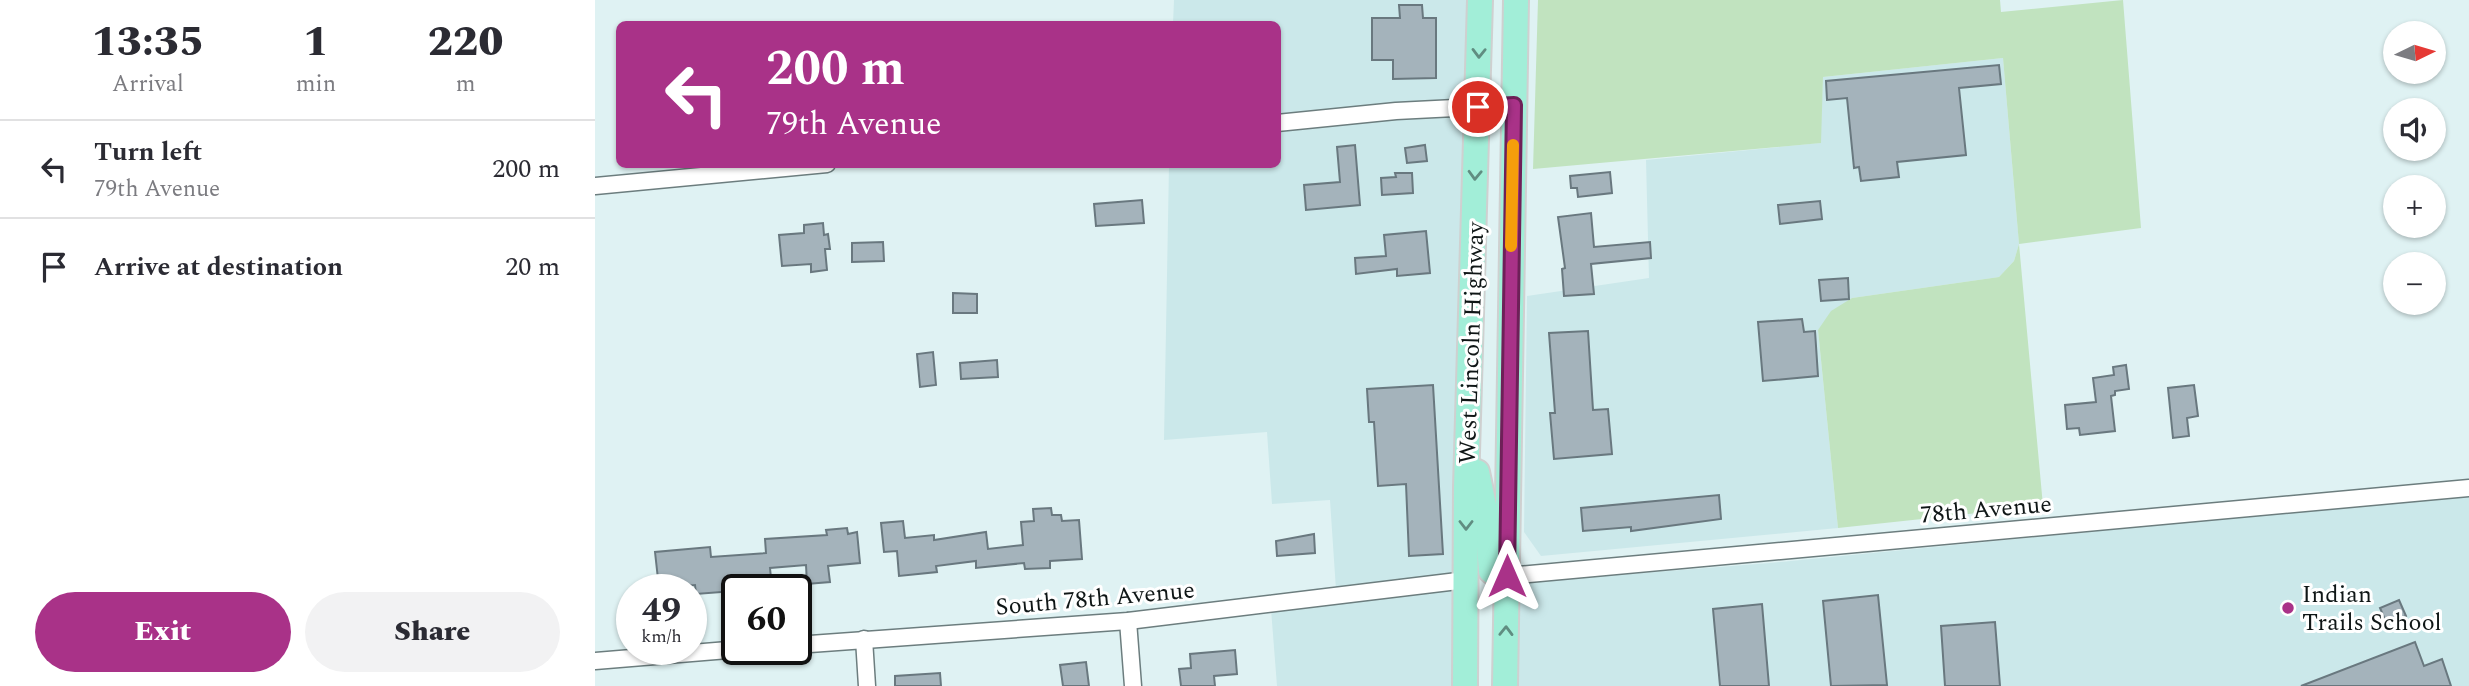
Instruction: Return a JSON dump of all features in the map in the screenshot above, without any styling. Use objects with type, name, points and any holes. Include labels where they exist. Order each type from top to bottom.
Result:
[{"type":"main road","name":"West Lincoln Highway","points":[[1465,686],[1468,426],[1480,0]]},
{"type":"main road","name":"West Lincoln Highway","points":[[1505,686],[1515,0]]},
{"type":"main road","points":[[1468,426],[1487,520],[1492,571],[1499,577],[1507,576]]},
{"type":"street","points":[[1281,122],[1397,111],[1514,105]]},
{"type":"street","points":[[595,186],[785,168]]},
{"type":"street","name":"78th Avenue","points":[[1507,576],[2469,488]]},
{"type":"street","name":"South 78th Avenue","points":[[812,644],[1128,621],[1467,580]]},
{"type":"street","points":[[1128,621],[1133,686]]},
{"type":"street","points":[[864,639],[867,686]]},
{"type":"street","points":[[595,661],[721,651]]},
{"type":"shaded area","points":[[1174,0],[1473,0],[1469,103],[1281,117],[1281,21],[1173,21]]},
{"type":"shaded area","points":[[2003,58],[2019,244],[2014,261],[1999,277],[1852,298],[1818,330],[1838,528],[1541,556],[1524,532],[1527,296],[1649,278],[1646,160],[1820,143],[1823,77]]},
{"type":"shaded area","points":[[1471,111],[1462,577],[1336,590],[1330,500],[1272,504],[1267,432],[1164,440],[1169,168],[1281,168],[1281,128]]},
{"type":"shaded area","points":[[2469,495],[2469,686],[1514,686],[1516,583],[1770,563]]},
{"type":"shaded area","points":[[1461,586],[1459,686],[1277,686],[1271,609]]},
{"type":"green space","points":[[1538,0],[2000,0],[2001,12],[2123,0],[2141,228],[2019,244],[2003,58],[1823,77],[1821,143],[1533,169]]},
{"type":"green space","points":[[2019,244],[2043,506],[1838,528],[1818,330],[1831,311],[1852,298],[1999,277],[2014,261]]},
{"type":"building","points":[[1399,5],[1422,5],[1423,18],[1436,18],[1436,78],[1393,79],[1393,60],[1372,60],[1372,18],[1400,18]]},
{"type":"building","points":[[1999,65],[2001,84],[1959,88],[1966,155],[1897,162],[1899,177],[1861,181],[1859,167],[1854,168],[1847,98],[1827,100],[1826,81]]},
{"type":"building","points":[[1355,145],[1360,205],[1306,210],[1304,185],[1340,182],[1337,147]]},
{"type":"building","points":[[1425,145],[1427,161],[1407,163],[1405,148]]},
{"type":"building","points":[[1610,172],[1612,193],[1578,197],[1577,188],[1571,188],[1570,176]]},
{"type":"building","points":[[1395,173],[1412,173],[1413,193],[1382,195],[1381,178],[1396,177]]},
{"type":"building","points":[[1142,200],[1144,223],[1096,226],[1094,204]]},
{"type":"building","points":[[1820,201],[1822,219],[1780,224],[1778,205]]},
{"type":"building","points":[[1591,213],[1594,247],[1650,242],[1651,258],[1591,264],[1594,294],[1564,296],[1562,269],[1565,268],[1558,217]]},
{"type":"building","points":[[823,223],[824,235],[828,234],[830,249],[825,249],[827,270],[811,272],[811,264],[782,266],[779,235],[804,233],[804,225]]},
{"type":"building","points":[[1426,231],[1430,273],[1397,276],[1397,269],[1356,274],[1355,258],[1386,256],[1384,235]]},
{"type":"building","points":[[883,242],[884,261],[852,262],[852,243]]},
{"type":"building","points":[[1848,278],[1849,299],[1821,301],[1819,280]]},
{"type":"building","points":[[953,293],[977,294],[977,313],[953,313]]},
{"type":"building","points":[[1802,319],[1804,332],[1815,331],[1818,376],[1763,381],[1758,322]]},
{"type":"building","points":[[1588,331],[1593,410],[1608,409],[1612,454],[1554,459],[1550,413],[1555,413],[1549,333]]},
{"type":"building","points":[[933,352],[936,385],[920,387],[917,354]]},
{"type":"building","points":[[997,360],[998,377],[961,379],[960,363]]},
{"type":"building","points":[[2126,365],[2129,389],[2115,391],[2115,395],[2111,396],[2115,431],[2080,435],[2079,428],[2067,429],[2065,405],[2096,402],[2093,378],[2114,375],[2113,367]]},
{"type":"building","points":[[1433,385],[1443,554],[1409,556],[1406,484],[1378,486],[1374,422],[1369,422],[1367,389]]},
{"type":"building","points":[[2194,385],[2198,416],[2187,418],[2189,436],[2173,438],[2168,388]]},
{"type":"building","points":[[1719,495],[1721,519],[1631,531],[1631,527],[1583,531],[1581,508]]},
{"type":"building","points":[[1051,508],[1052,515],[1061,515],[1062,521],[1079,520],[1082,559],[1050,561],[1050,568],[1025,569],[1024,563],[976,568],[976,561],[936,566],[937,572],[899,576],[897,551],[884,552],[881,523],[903,521],[905,538],[934,535],[934,540],[986,532],[988,549],[1023,545],[1021,522],[1034,521],[1033,509]]},
{"type":"building","points":[[847,528],[848,534],[857,532],[860,563],[828,566],[830,582],[812,584],[812,574],[806,574],[806,565],[770,568],[771,574],[721,574],[721,592],[707,593],[707,574],[657,574],[655,552],[710,547],[711,557],[766,553],[765,539],[827,535],[826,530]]},
{"type":"building","points":[[1314,534],[1315,553],[1277,556],[1276,541]]},
{"type":"building","points":[[1878,595],[1887,685],[1831,686],[1823,601]]},
{"type":"building","points":[[2399,600],[2406,616],[2387,624],[2380,608]]},
{"type":"building","points":[[1762,604],[1769,686],[1720,686],[1713,609]]},
{"type":"building","points":[[1995,622],[2000,686],[1945,686],[1941,626]]},
{"type":"building","name":"Indian Trails School","points":[[2415,642],[2424,666],[2442,659],[2451,686],[2301,686]]},
{"type":"building","points":[[1235,650],[1237,674],[1214,676],[1215,686],[1181,686],[1179,669],[1191,668],[1190,654]]},
{"type":"building","points":[[1086,662],[1089,686],[1063,686],[1060,665]]},
{"type":"building","points":[[940,673],[941,686],[895,686],[895,676]]},
{"type":"slow traffic","points":[[1511,246],[1513,145]]},
{"type":"place","name":"Indian Trails School","points":[[2288,608]]},
{"type":"route","points":[[1478,107],[1514,105],[1507,576]]}]
